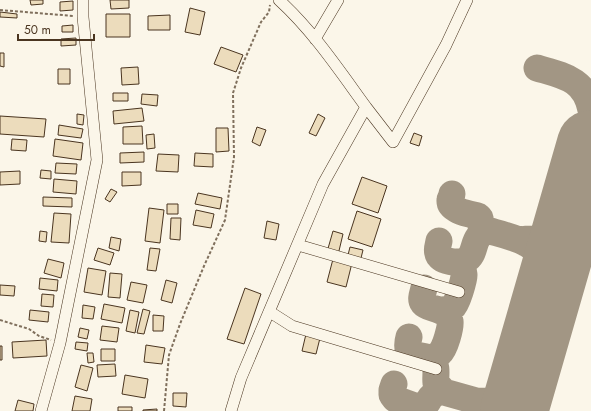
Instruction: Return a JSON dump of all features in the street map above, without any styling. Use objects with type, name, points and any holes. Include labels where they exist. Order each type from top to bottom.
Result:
[{"type":"street","points":[[41,411],[60,343],[97,160],[83,17],[83,0]]},
{"type":"street","points":[[278,0],[290,10],[315,39],[393,142],[446,45],[467,0]]},
{"type":"street","points":[[315,39],[338,0]]},
{"type":"street","points":[[231,411],[241,378],[323,184],[366,107]]},
{"type":"street","points":[[298,245],[459,292]]},
{"type":"street","points":[[270,312],[292,326],[436,369]]},
{"type":"path","points":[[164,411],[169,355],[204,266],[226,220],[234,157],[233,93],[241,68],[261,22],[269,12],[271,0]]},
{"type":"path","points":[[0,10],[83,17]]},
{"type":"path","points":[[0,320],[29,329],[39,336],[60,343]]},
{"type":"building","points":[[30,0],[43,0],[43,4],[31,5]]},
{"type":"building","points":[[110,0],[129,0],[129,8],[111,9]]},
{"type":"building","points":[[73,1],[73,10],[60,11],[60,2]]},
{"type":"building","points":[[190,8],[205,12],[200,35],[185,32]]},
{"type":"building","points":[[0,12],[17,14],[17,18],[0,17]]},
{"type":"building","points":[[106,14],[130,14],[130,37],[106,37]]},
{"type":"building","points":[[170,15],[170,30],[148,30],[148,16]]},
{"type":"building","points":[[73,25],[73,32],[62,32],[62,26]]},
{"type":"building","points":[[76,38],[76,45],[61,46],[61,39]]},
{"type":"building","points":[[221,47],[243,55],[236,72],[214,64]]},
{"type":"building","points":[[0,53],[4,53],[4,67],[0,66]]},
{"type":"building","points":[[138,67],[139,84],[122,85],[121,68]]},
{"type":"building","points":[[58,69],[70,69],[70,84],[58,84]]},
{"type":"building","points":[[113,93],[128,93],[128,101],[113,101]]},
{"type":"building","points":[[142,94],[158,95],[157,106],[141,104]]},
{"type":"building","points":[[142,108],[144,121],[114,124],[113,111]]},
{"type":"building","points":[[77,114],[84,115],[83,125],[77,124]]},
{"type":"building","points":[[318,114],[325,118],[316,136],[309,133]]},
{"type":"building","points":[[0,116],[46,119],[44,137],[0,134]]},
{"type":"building","points":[[59,125],[83,129],[81,138],[58,135]]},
{"type":"building","points":[[142,126],[143,144],[123,144],[123,127]]},
{"type":"building","points":[[257,127],[266,130],[260,146],[252,142]]},
{"type":"building","points":[[216,128],[228,128],[229,151],[216,152]]},
{"type":"building","points":[[414,133],[422,136],[419,146],[410,143]]},
{"type":"building","points":[[154,134],[155,148],[147,149],[146,135]]},
{"type":"building","points":[[12,139],[27,140],[26,151],[11,150]]},
{"type":"building","points":[[55,139],[83,143],[81,160],[53,156]]},
{"type":"building","points":[[144,152],[144,162],[120,163],[120,153]]},
{"type":"building","points":[[195,153],[213,154],[213,167],[194,166]]},
{"type":"building","points":[[158,154],[179,155],[178,172],[156,171]]},
{"type":"building","points":[[56,163],[77,164],[76,174],[55,173]]},
{"type":"building","points":[[41,170],[51,171],[51,179],[40,178]]},
{"type":"building","points":[[20,171],[20,184],[0,185],[0,172]]},
{"type":"building","points":[[122,172],[141,172],[141,185],[122,186]]},
{"type":"building","points":[[362,177],[387,186],[378,213],[352,204]]},
{"type":"building","points":[[54,179],[77,181],[76,194],[53,192]]},
{"type":"building","points":[[111,189],[117,192],[110,202],[105,199]]},
{"type":"building","points":[[198,193],[222,198],[220,209],[195,204]]},
{"type":"building","points":[[43,197],[72,198],[72,207],[43,206]]},
{"type":"building","points":[[167,204],[178,204],[178,214],[167,214]]},
{"type":"building","points":[[149,208],[164,210],[160,243],[145,241]]},
{"type":"building","points":[[196,210],[214,214],[211,228],[193,225]]},
{"type":"building","points":[[357,211],[381,219],[372,247],[348,239]]},
{"type":"building","points":[[54,213],[71,214],[69,243],[51,242]]},
{"type":"building","points":[[171,218],[181,218],[180,240],[170,239]]},
{"type":"building","points":[[267,221],[279,224],[276,240],[264,238]]},
{"type":"building","points":[[40,231],[47,232],[46,242],[39,241]]},
{"type":"building","points":[[333,231],[343,234],[338,255],[327,252]]},
{"type":"building","points":[[111,237],[121,239],[119,251],[109,248]]},
{"type":"building","points":[[350,247],[363,250],[361,258],[348,255]]},
{"type":"building","points":[[98,248],[114,253],[110,265],[94,260]]},
{"type":"building","points":[[150,248],[160,249],[156,271],[147,270]]},
{"type":"building","points":[[48,259],[64,263],[61,278],[44,273]]},
{"type":"building","points":[[333,259],[352,263],[346,287],[327,282]]},
{"type":"building","points":[[88,268],[106,271],[102,295],[84,292]]},
{"type":"building","points":[[110,273],[122,274],[120,298],[108,297]]},
{"type":"building","points":[[40,278],[58,280],[57,291],[39,289]]},
{"type":"building","points":[[166,280],[177,283],[172,303],[161,300]]},
{"type":"building","points":[[131,282],[147,285],[143,303],[127,300]]},
{"type":"building","points":[[0,285],[15,286],[14,296],[0,295]]},
{"type":"building","points":[[245,288],[261,294],[244,344],[227,339]]},
{"type":"building","points":[[42,294],[54,295],[53,307],[41,306]]},
{"type":"building","points":[[104,304],[125,308],[122,323],[101,319]]},
{"type":"building","points":[[83,305],[95,307],[93,319],[82,318]]},
{"type":"building","points":[[143,309],[150,311],[144,334],[137,333]]},
{"type":"building","points":[[30,310],[49,312],[48,322],[29,320]]},
{"type":"building","points":[[130,310],[139,312],[135,333],[126,331]]},
{"type":"building","points":[[153,315],[164,316],[163,331],[153,331]]},
{"type":"building","points":[[102,326],[119,328],[117,342],[100,340]]},
{"type":"building","points":[[80,328],[89,330],[87,339],[78,337]]},
{"type":"building","points":[[306,334],[320,338],[316,354],[302,351]]},
{"type":"building","points":[[46,340],[47,356],[13,358],[12,342]]},
{"type":"building","points":[[76,342],[88,343],[87,351],[75,349]]},
{"type":"building","points":[[146,345],[165,348],[162,364],[144,362]]},
{"type":"building","points":[[0,346],[2,346],[2,360],[0,360]]},
{"type":"building","points":[[101,349],[115,349],[115,361],[101,361]]},
{"type":"building","points":[[87,353],[93,353],[94,362],[88,363]]},
{"type":"building","points":[[115,364],[116,376],[98,377],[97,365]]},
{"type":"building","points":[[81,365],[93,368],[87,391],[75,387]]},
{"type":"building","points":[[125,375],[148,379],[145,398],[122,394]]},
{"type":"building","points":[[173,393],[187,393],[186,407],[173,406]]},
{"type":"building","points":[[75,396],[92,399],[90,411],[72,411]]},
{"type":"building","points":[[18,400],[34,404],[33,411],[15,411]]},
{"type":"building","points":[[118,407],[132,407],[132,411],[118,411]]},
{"type":"building","points":[[157,409],[157,411],[143,411],[143,410]]},
{"type":"taxiway","points":[[537,68],[572,80],[584,91],[591,110]]},
{"type":"taxiway","points":[[452,194],[450,200],[453,207],[465,213],[478,216],[483,229],[522,241],[538,252],[548,271],[549,290]]},
{"type":"taxiway","points":[[520,240],[536,239],[547,235],[557,228],[572,209]]},
{"type":"taxiway","points":[[456,262],[464,261],[470,257],[479,236],[489,231]]},
{"type":"taxiway","points":[[439,241],[437,250],[439,256],[461,266],[464,275],[455,305],[446,310],[441,310]]},
{"type":"taxiway","points":[[424,288],[422,298],[423,303],[445,313],[450,321],[450,328],[442,351],[438,355],[429,359]]},
{"type":"taxiway","points":[[409,337],[408,345],[411,353],[429,358],[435,364],[436,383],[444,392],[476,401],[488,408],[490,411]]},
{"type":"taxiway","points":[[476,401],[490,401],[504,397],[515,388],[524,376]]},
{"type":"taxiway","points":[[394,384],[392,395],[395,399],[420,408],[423,407],[434,394],[444,392]]},
{"type":"runway","points":[[514,411],[591,144]]}]
